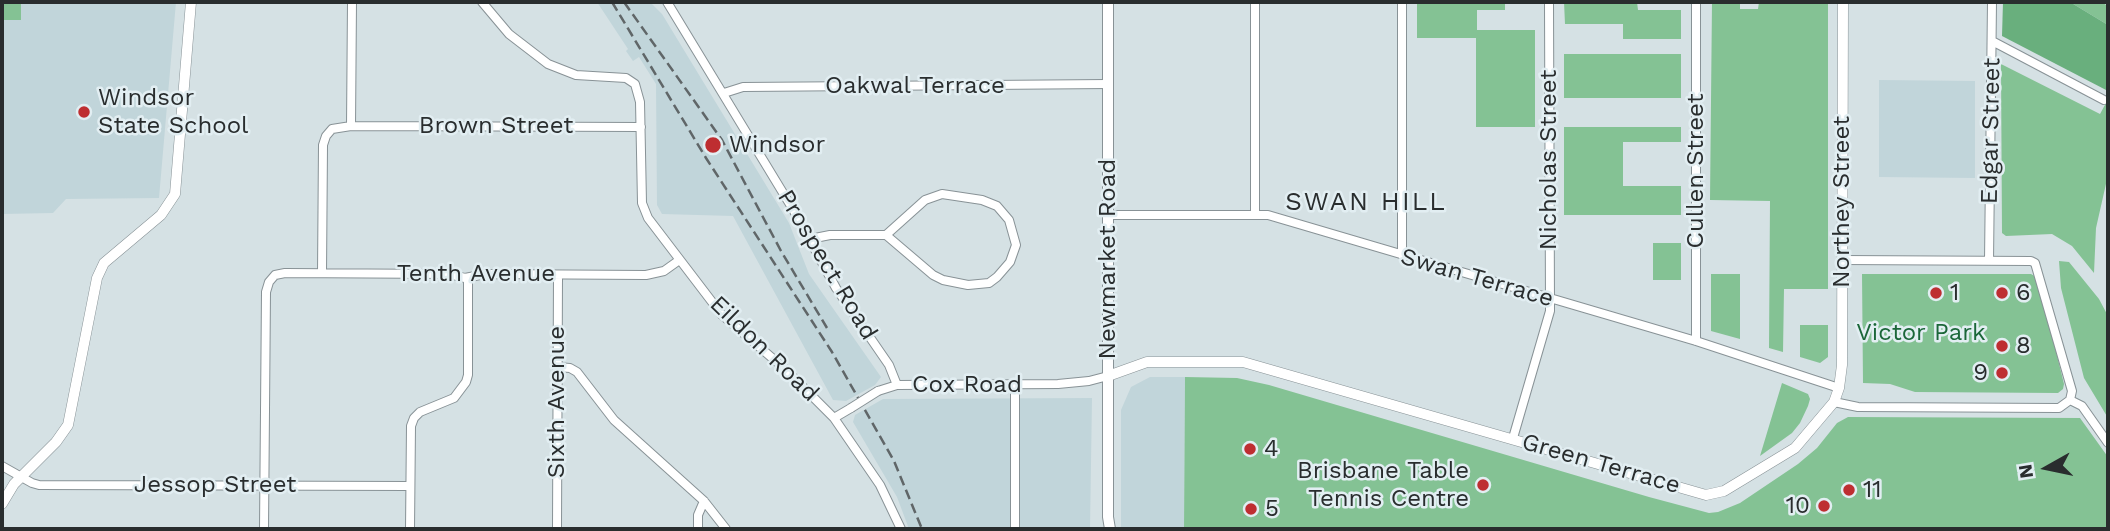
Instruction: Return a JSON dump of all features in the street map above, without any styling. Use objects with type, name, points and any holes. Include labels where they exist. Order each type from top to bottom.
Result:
[{"type":"main road","name":"Newmarket Road","points":[[1108,2],[1110,529]]},
{"type":"main road","name":"Newmarket Road","points":[[1105,529],[1108,517]]},
{"type":"street","points":[[2,504],[8,491],[57,442],[68,425],[97,278],[104,263],[162,215],[175,194],[191,2]]},
{"type":"street","points":[[322,273],[323,145],[332,129],[351,126],[352,2]]},
{"type":"street","name":"Eildon Road","points":[[483,2],[509,34],[548,64],[576,75],[622,76],[635,84],[640,96],[642,203],[653,228],[723,315],[785,369],[834,418],[862,455],[901,529]]},
{"type":"street","name":"Prospect Road","points":[[667,2],[810,239],[836,288],[889,365],[897,385]]},
{"type":"street","points":[[1255,2],[1255,215]]},
{"type":"street","points":[[1402,2],[1402,255]]},
{"type":"street","name":"Nicholas Street","points":[[1513,438],[1550,311],[1549,2]]},
{"type":"street","name":"Cullen Street","points":[[1696,2],[1696,341]]},
{"type":"street","name":"Northey Street","points":[[1834,402],[1843,365],[1843,2]]},
{"type":"street","name":"Edgar Street","points":[[1989,261],[1992,2]]},
{"type":"street","points":[[1992,41],[2104,100]]},
{"type":"street","name":"Oakwal Terrace","points":[[723,93],[743,87],[1108,84]]},
{"type":"street","name":"Brown Street","points":[[351,126],[641,127]]},
{"type":"street","points":[[810,239],[824,236],[886,235],[925,200],[948,194],[982,200],[997,206],[1009,220],[1016,245],[1010,262],[997,277],[989,283],[968,285],[933,275],[886,235]]},
{"type":"street","name":"Swan Terrace","points":[[1108,215],[1268,215],[1696,341],[1839,388]]},
{"type":"street","points":[[1834,402],[1858,407],[2059,408],[2070,400],[2072,391],[2038,268],[2031,261],[1842,260]]},
{"type":"street","name":"Tenth Avenue","points":[[265,486],[266,292],[271,278],[285,273],[449,274],[468,278],[483,274],[654,275],[678,261]]},
{"type":"street","name":"Sixth Avenue","points":[[557,529],[558,275]]},
{"type":"street","points":[[410,529],[410,432],[414,418],[424,410],[454,398],[467,378],[468,278]]},
{"type":"street","name":"Green Terrace","points":[[1108,376],[1147,362],[1243,362],[1706,495],[1724,491],[1795,447],[1834,402]]},
{"type":"street","points":[[557,367],[570,368],[577,372],[614,420],[704,501],[726,529]]},
{"type":"street","name":"Cox Road","points":[[834,418],[878,391],[897,385],[1089,382],[1108,376]]},
{"type":"street","points":[[1015,385],[1015,529]]},
{"type":"street","points":[[2070,400],[2082,406],[2108,443]]},
{"type":"street","name":"Jessop Street","points":[[2,466],[32,484],[39,485],[410,486]]},
{"type":"street","points":[[264,529],[265,486]]},
{"type":"street","points":[[698,529],[698,515],[704,501]]},
{"type":"shaded area","name":"Windsor State School","points":[[2,2],[176,2],[159,198],[66,199],[53,213],[2,214]]},
{"type":"shaded area","points":[[597,2],[650,2],[662,14],[789,223],[809,274],[881,377],[875,385],[846,401],[833,400],[733,216],[662,214],[657,205],[656,84],[639,57],[633,61]]},
{"type":"shaded area","points":[[1879,80],[1975,81],[1975,178],[1879,177]]},
{"type":"shaded area","points":[[1150,377],[1185,377],[1184,529],[1121,529],[1121,410],[1131,387]]},
{"type":"shaded area","points":[[1092,398],[1090,529],[909,529],[897,497],[853,422],[855,415],[883,399]]},
{"type":"green space","points":[[2,2],[21,2],[21,20],[2,20]]},
{"type":"green space","points":[[1505,2],[1505,10],[1477,10],[1477,30],[1535,30],[1535,127],[1476,127],[1476,38],[1417,38],[1417,3]]},
{"type":"green space","points":[[1564,2],[1637,2],[1638,10],[1681,10],[1681,39],[1623,39],[1623,24],[1565,24]]},
{"type":"green space","points":[[1712,2],[1740,2],[1740,9],[1758,9],[1759,2],[1828,2],[1828,289],[1784,289],[1783,352],[1769,348],[1770,201],[1710,200]]},
{"type":"green space","points":[[2003,2],[2070,2],[2108,25],[2108,91],[2002,36]]},
{"type":"green space","points":[[2070,2],[2101,2],[2108,6],[2108,25]]},
{"type":"green space","points":[[1564,54],[1681,54],[1681,98],[1564,98]]},
{"type":"green space","points":[[2001,64],[2100,114],[2106,103],[2108,104],[2108,175],[2096,228],[2094,273],[2072,246],[2052,234],[2006,236],[2002,233]]},
{"type":"green space","points":[[1564,127],[1681,127],[1681,142],[1623,142],[1623,186],[1681,186],[1681,215],[1564,215]]},
{"type":"green space","points":[[1653,243],[1681,243],[1681,280],[1653,280]]},
{"type":"green space","points":[[2059,261],[2069,262],[2099,299],[2108,316],[2108,418],[2084,378],[2061,288]]},
{"type":"green space","points":[[1711,274],[1740,274],[1740,339],[1711,331]]},
{"type":"green space","name":"Victor Park","points":[[1862,274],[2031,274],[2038,278],[2063,389],[2058,393],[1915,392],[1890,384],[1863,383]]},
{"type":"green space","points":[[1800,325],[1828,325],[1828,357],[1820,363],[1800,357]]},
{"type":"green space","points":[[1185,377],[1237,378],[1269,385],[1709,513],[1740,503],[1798,464],[1817,448],[1837,423],[1848,417],[2080,418],[2108,457],[2108,529],[1184,529]]},
{"type":"green space","points":[[1782,383],[1808,394],[1808,406],[1792,433],[1760,456]]},
{"type":"railway","points":[[612,2],[706,158],[832,352],[894,461],[922,529]]},
{"type":"railway","points":[[624,2],[722,140],[781,251],[827,328]]},
{"type":"place","name":"Windsor State School","points":[[84,112]]},
{"type":"place","name":"Windsor","points":[[713,145]]},
{"type":"place","name":"1","points":[[1936,293]]},
{"type":"place","name":"6","points":[[2002,293]]},
{"type":"place","name":"8","points":[[2002,346]]},
{"type":"place","name":"9","points":[[2002,373]]},
{"type":"place","name":"4","points":[[1250,449]]},
{"type":"place","name":"Brisbane Table Tennis Centre","points":[[1483,485]]},
{"type":"place","name":"11","points":[[1849,490]]},
{"type":"place","name":"10","points":[[1824,506]]},
{"type":"place","name":"5","points":[[1251,509]]},
{"type":"district","name":"SWAN HILL","points":[[1366,202]]}]
